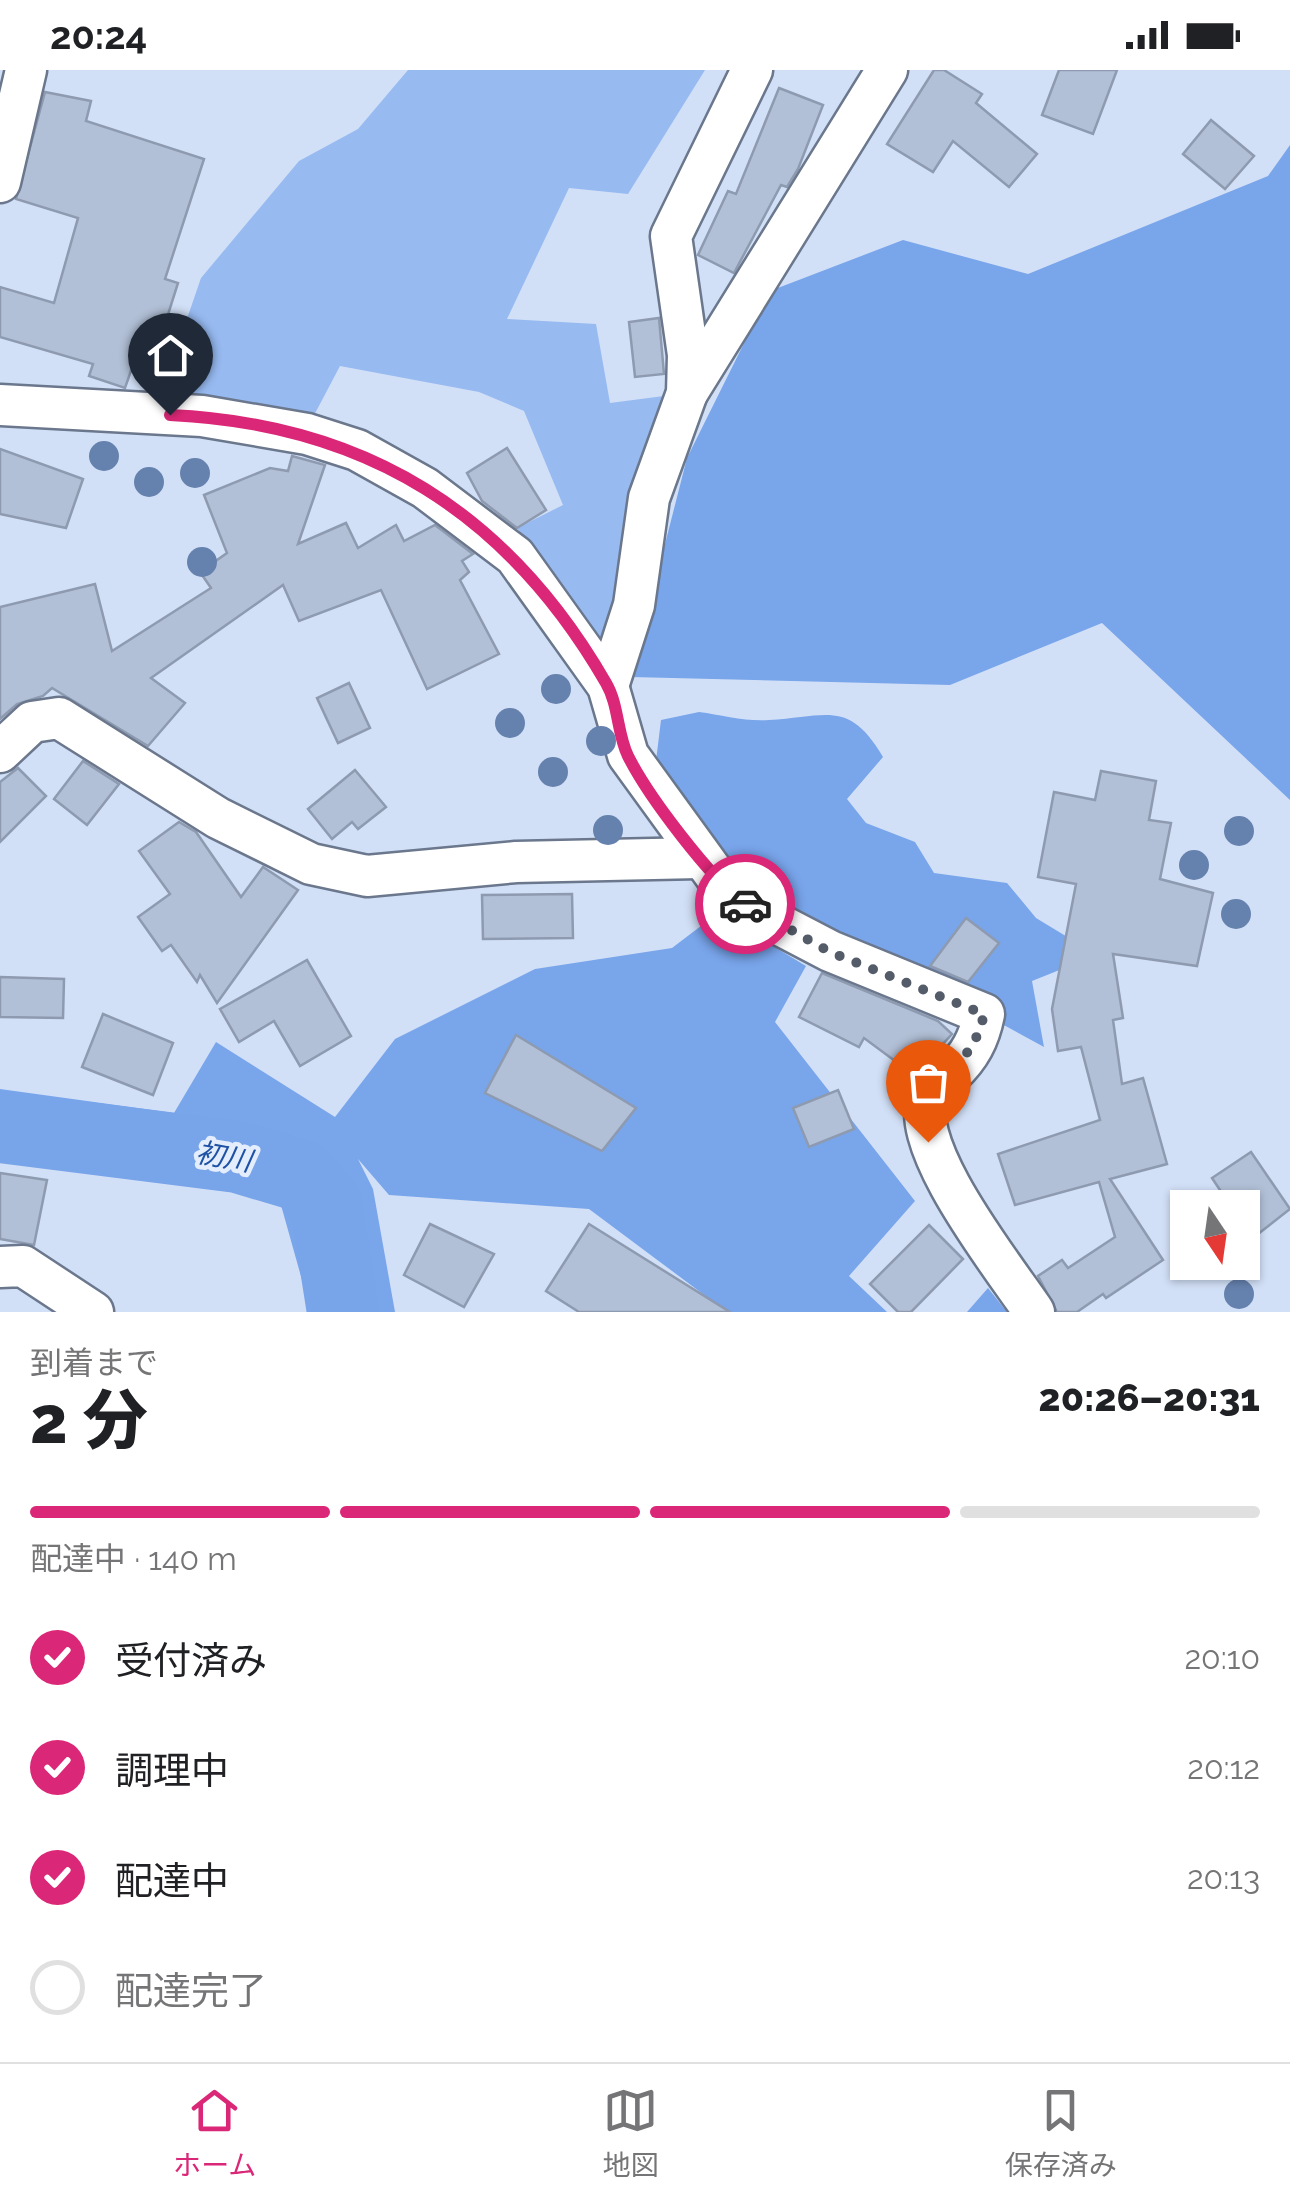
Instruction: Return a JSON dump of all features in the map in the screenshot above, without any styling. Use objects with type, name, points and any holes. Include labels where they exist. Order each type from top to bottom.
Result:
[{"type":"street","points":[[0,182],[26,70]]},
{"type":"street","points":[[687,393],[688,354],[671,236],[752,70]]},
{"type":"street","points":[[608,686],[634,605],[649,498],[687,393],[887,70]]},
{"type":"street","points":[[0,404],[202,416],[307,434],[356,450],[425,488],[515,556],[608,686],[628,755],[699,858],[726,890],[759,914],[830,952],[984,1014],[979,1039],[962,1064],[930,1093],[923,1116],[928,1142],[959,1200],[1034,1312]]},
{"type":"street","points":[[0,752],[32,722],[59,718],[218,818],[311,864],[366,876],[516,862],[699,858]]},
{"type":"street","points":[[0,1267],[23,1266],[93,1312]]},
{"type":"shaded area","points":[[408,70],[705,70],[628,194],[569,188],[507,319],[596,324],[610,403],[687,393],[616,662],[517,528],[563,505],[524,411],[479,392],[340,366],[311,421],[158,403],[201,278],[299,161],[358,129]]},
{"type":"shaded area","points":[[1290,145],[1290,800],[1102,623],[950,685],[631,677],[687,458],[770,291],[903,240],[1028,274],[1268,176]]},
{"type":"shaded area","points":[[699,712],[752,720],[835,716],[859,726],[883,757],[847,799],[866,823],[915,842],[934,873],[1007,883],[1036,918],[1097,955],[1032,981],[1044,1047],[828,929],[761,904],[733,862],[655,769],[661,720]]},
{"type":"shaded area","points":[[718,913],[806,966],[775,1022],[915,1201],[849,1276],[887,1312],[727,1312],[589,1209],[389,1195],[358,1159],[373,1189],[395,1312],[311,1312],[279,1198],[171,1172],[0,1153],[0,1089],[174,1113],[216,1042],[335,1117],[395,1039],[535,969],[672,948]]},
{"type":"shaded area","points":[[988,1288],[1007,1312],[967,1312]]},
{"type":"building","points":[[934,70],[944,70],[982,94],[976,103],[1037,154],[1009,187],[953,141],[933,172],[887,144]]},
{"type":"building","points":[[1059,70],[1117,70],[1093,134],[1042,115]]},
{"type":"building","points":[[779,88],[823,105],[798,169],[787,187],[781,185],[734,273],[698,255],[728,191],[736,194]]},
{"type":"building","points":[[45,92],[91,101],[86,121],[204,159],[165,279],[178,283],[152,365],[135,359],[125,388],[89,376],[93,364],[0,337],[0,287],[54,303],[78,218],[16,199]]},
{"type":"building","points":[[1211,120],[1254,156],[1225,189],[1183,154]]},
{"type":"building","points":[[659,318],[664,374],[635,377],[629,322]]},
{"type":"building","points":[[507,448],[546,510],[517,528],[482,501],[467,473]]},
{"type":"building","points":[[0,449],[83,479],[66,528],[0,514]]},
{"type":"building","points":[[292,456],[325,465],[298,544],[346,523],[358,548],[396,525],[404,541],[435,525],[473,554],[462,561],[469,572],[460,580],[499,654],[427,689],[381,590],[299,621],[283,585],[151,678],[185,703],[148,746],[52,688],[43,696],[17,704],[0,719],[0,607],[95,584],[112,651],[211,588],[200,572],[227,553],[204,495],[270,468],[288,471]]},
{"type":"building","points":[[349,683],[370,728],[338,743],[317,698]]},
{"type":"building","points":[[83,761],[119,784],[87,825],[54,799]]},
{"type":"building","points":[[18,768],[46,796],[0,842],[0,782]]},
{"type":"building","points":[[355,770],[386,807],[358,829],[352,822],[332,839],[308,809]]},
{"type":"building","points":[[1101,771],[1156,781],[1149,820],[1171,823],[1160,879],[1213,893],[1197,966],[1113,954],[1123,1018],[1113,1020],[1122,1084],[1143,1078],[1167,1164],[1110,1179],[1163,1260],[1106,1298],[1103,1294],[1077,1312],[1057,1312],[1038,1276],[1062,1260],[1068,1268],[1115,1237],[1099,1182],[1015,1205],[998,1154],[1100,1120],[1081,1047],[1058,1051],[1052,1009],[1076,884],[1038,877],[1054,792],[1095,800]]},
{"type":"building","points":[[179,822],[196,832],[241,897],[263,867],[298,890],[217,1003],[200,975],[197,982],[171,945],[162,951],[138,917],[170,894],[139,851]]},
{"type":"building","points":[[572,894],[573,938],[483,939],[482,895]]},
{"type":"building","points":[[966,918],[999,943],[968,982],[930,966]]},
{"type":"building","points":[[307,960],[351,1036],[300,1066],[274,1021],[239,1042],[220,1009]]},
{"type":"building","points":[[822,973],[938,1021],[952,1034],[914,1075],[864,1038],[859,1047],[799,1017]]},
{"type":"building","points":[[0,977],[64,979],[63,1018],[0,1017]]},
{"type":"building","points":[[103,1014],[173,1043],[153,1095],[82,1067]]},
{"type":"building","points":[[516,1035],[636,1108],[602,1151],[485,1093]]},
{"type":"building","points":[[838,1090],[854,1129],[809,1147],[793,1108]]},
{"type":"building","points":[[1251,1152],[1290,1209],[1260,1233],[1260,1190],[1220,1190],[1212,1178]]},
{"type":"building","points":[[0,1173],[47,1180],[34,1245],[0,1239]]},
{"type":"building","points":[[430,1224],[494,1254],[464,1307],[404,1275]]},
{"type":"building","points":[[589,1224],[730,1312],[579,1312],[546,1291]]},
{"type":"building","points":[[929,1225],[963,1259],[911,1312],[898,1312],[870,1284]]},
{"type":"waterway","name":"初川","points":[[0,1127],[238,1157],[302,1176],[326,1204],[343,1312]]},
{"type":"way so far","points":[[745,904],[830,952],[984,1014],[979,1039],[962,1064],[930,1093],[923,1116],[928,1142]]},
{"type":"route","points":[[170,415],[202,416],[307,434],[356,450],[425,488],[515,556],[608,686],[628,755],[699,858],[726,890],[745,904]]}]
